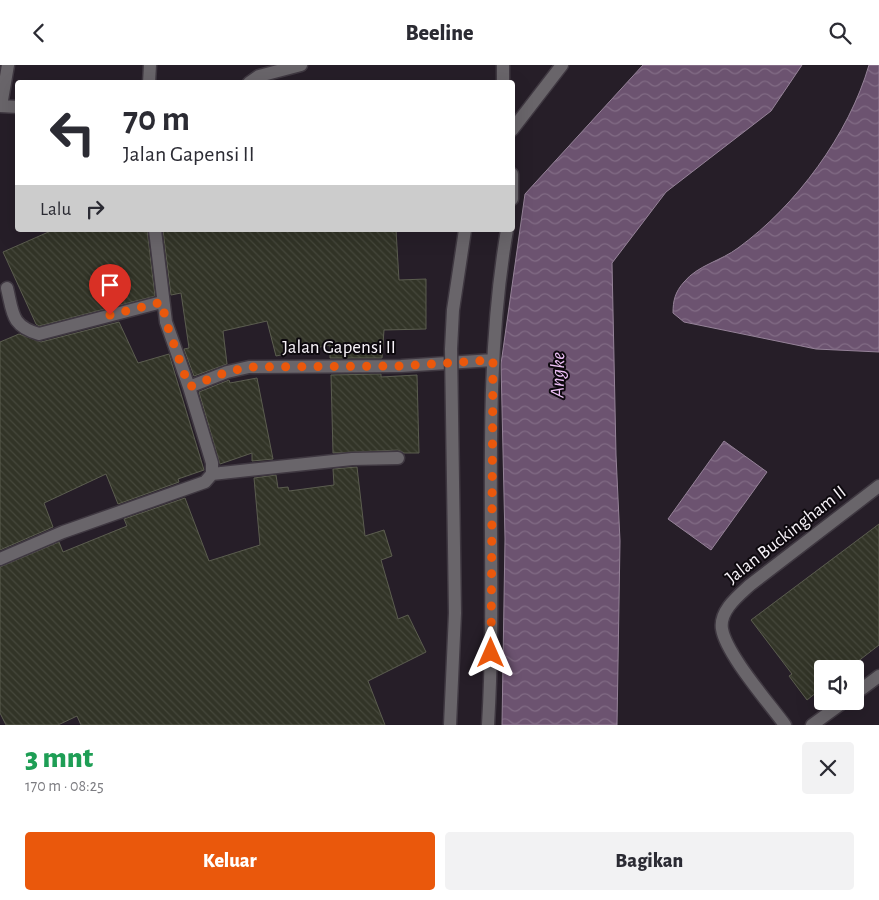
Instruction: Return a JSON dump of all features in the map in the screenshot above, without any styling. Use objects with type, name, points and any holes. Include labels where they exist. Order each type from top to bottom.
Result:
[{"type":"street","points":[[8,65],[0,106],[15,107]]},
{"type":"street","points":[[149,80],[150,65]]},
{"type":"street","points":[[253,80],[259,76],[301,65]]},
{"type":"street","points":[[503,65],[503,80]]},
{"type":"street","points":[[515,126],[562,65]]},
{"type":"street","points":[[0,559],[63,532],[205,482],[212,474],[212,463],[189,387],[166,322],[154,232]]},
{"type":"street","points":[[450,725],[454,613],[451,349],[453,310],[465,232]]},
{"type":"street","points":[[488,725],[491,672],[493,360],[507,232]]},
{"type":"street","points":[[7,288],[14,319],[27,330],[40,334],[162,302]]},
{"type":"street","name":"Jalan Gapensi II","points":[[189,387],[227,372],[249,367],[401,366],[493,360]]},
{"type":"street","points":[[212,474],[352,459],[398,458]]},
{"type":"street","name":"Jalan Buckingham II","points":[[785,725],[729,647],[722,628],[724,614],[734,600],[750,585],[879,486]]},
{"type":"street","points":[[864,687],[879,676]]},
{"type":"street","points":[[812,725],[833,710]]},
{"type":"water","name":"Angke","points":[[643,65],[802,65],[771,111],[666,192],[612,263],[616,455],[620,541],[617,725],[502,725],[505,539],[501,364],[525,194]]},
{"type":"water","points":[[869,65],[879,65],[879,352],[816,349],[684,322],[673,313],[673,305],[678,289],[696,271],[738,248],[759,231],[800,190],[818,167],[848,117]]},
{"type":"water","points":[[724,441],[767,472],[711,550],[668,519]]},
{"type":"building","points":[[48,232],[147,232],[155,296],[39,326],[36,324],[3,252]]},
{"type":"building","points":[[163,232],[396,232],[399,280],[426,279],[426,329],[384,330],[382,358],[330,358],[330,345],[276,356],[267,321],[223,331],[227,364],[194,376],[184,349],[189,348],[181,293],[171,295]]},
{"type":"building","points":[[119,322],[138,363],[169,354],[204,470],[178,479],[179,482],[118,504],[106,474],[44,503],[53,527],[0,550],[0,342],[19,334],[41,342]]},
{"type":"building","points":[[381,374],[381,377],[417,375],[419,453],[404,453],[398,450],[333,453],[331,375]]},
{"type":"building","points":[[257,378],[273,459],[252,461],[252,453],[220,464],[199,392],[229,380],[230,383]]},
{"type":"building","points":[[357,467],[365,536],[384,530],[392,556],[381,560],[398,619],[408,615],[426,652],[368,681],[385,725],[81,725],[77,716],[58,725],[6,725],[0,713],[0,567],[59,542],[63,552],[127,526],[124,519],[185,498],[209,561],[260,545],[254,478],[276,475],[278,488],[288,487],[289,491],[334,485],[333,469]]},
{"type":"building","points":[[879,524],[879,645],[860,660],[814,660],[814,694],[807,700],[789,676],[792,674],[751,620]]},
{"type":"route","points":[[110,315],[162,302],[166,322],[189,387],[227,372],[249,367],[401,366],[493,360],[491,653]]}]
